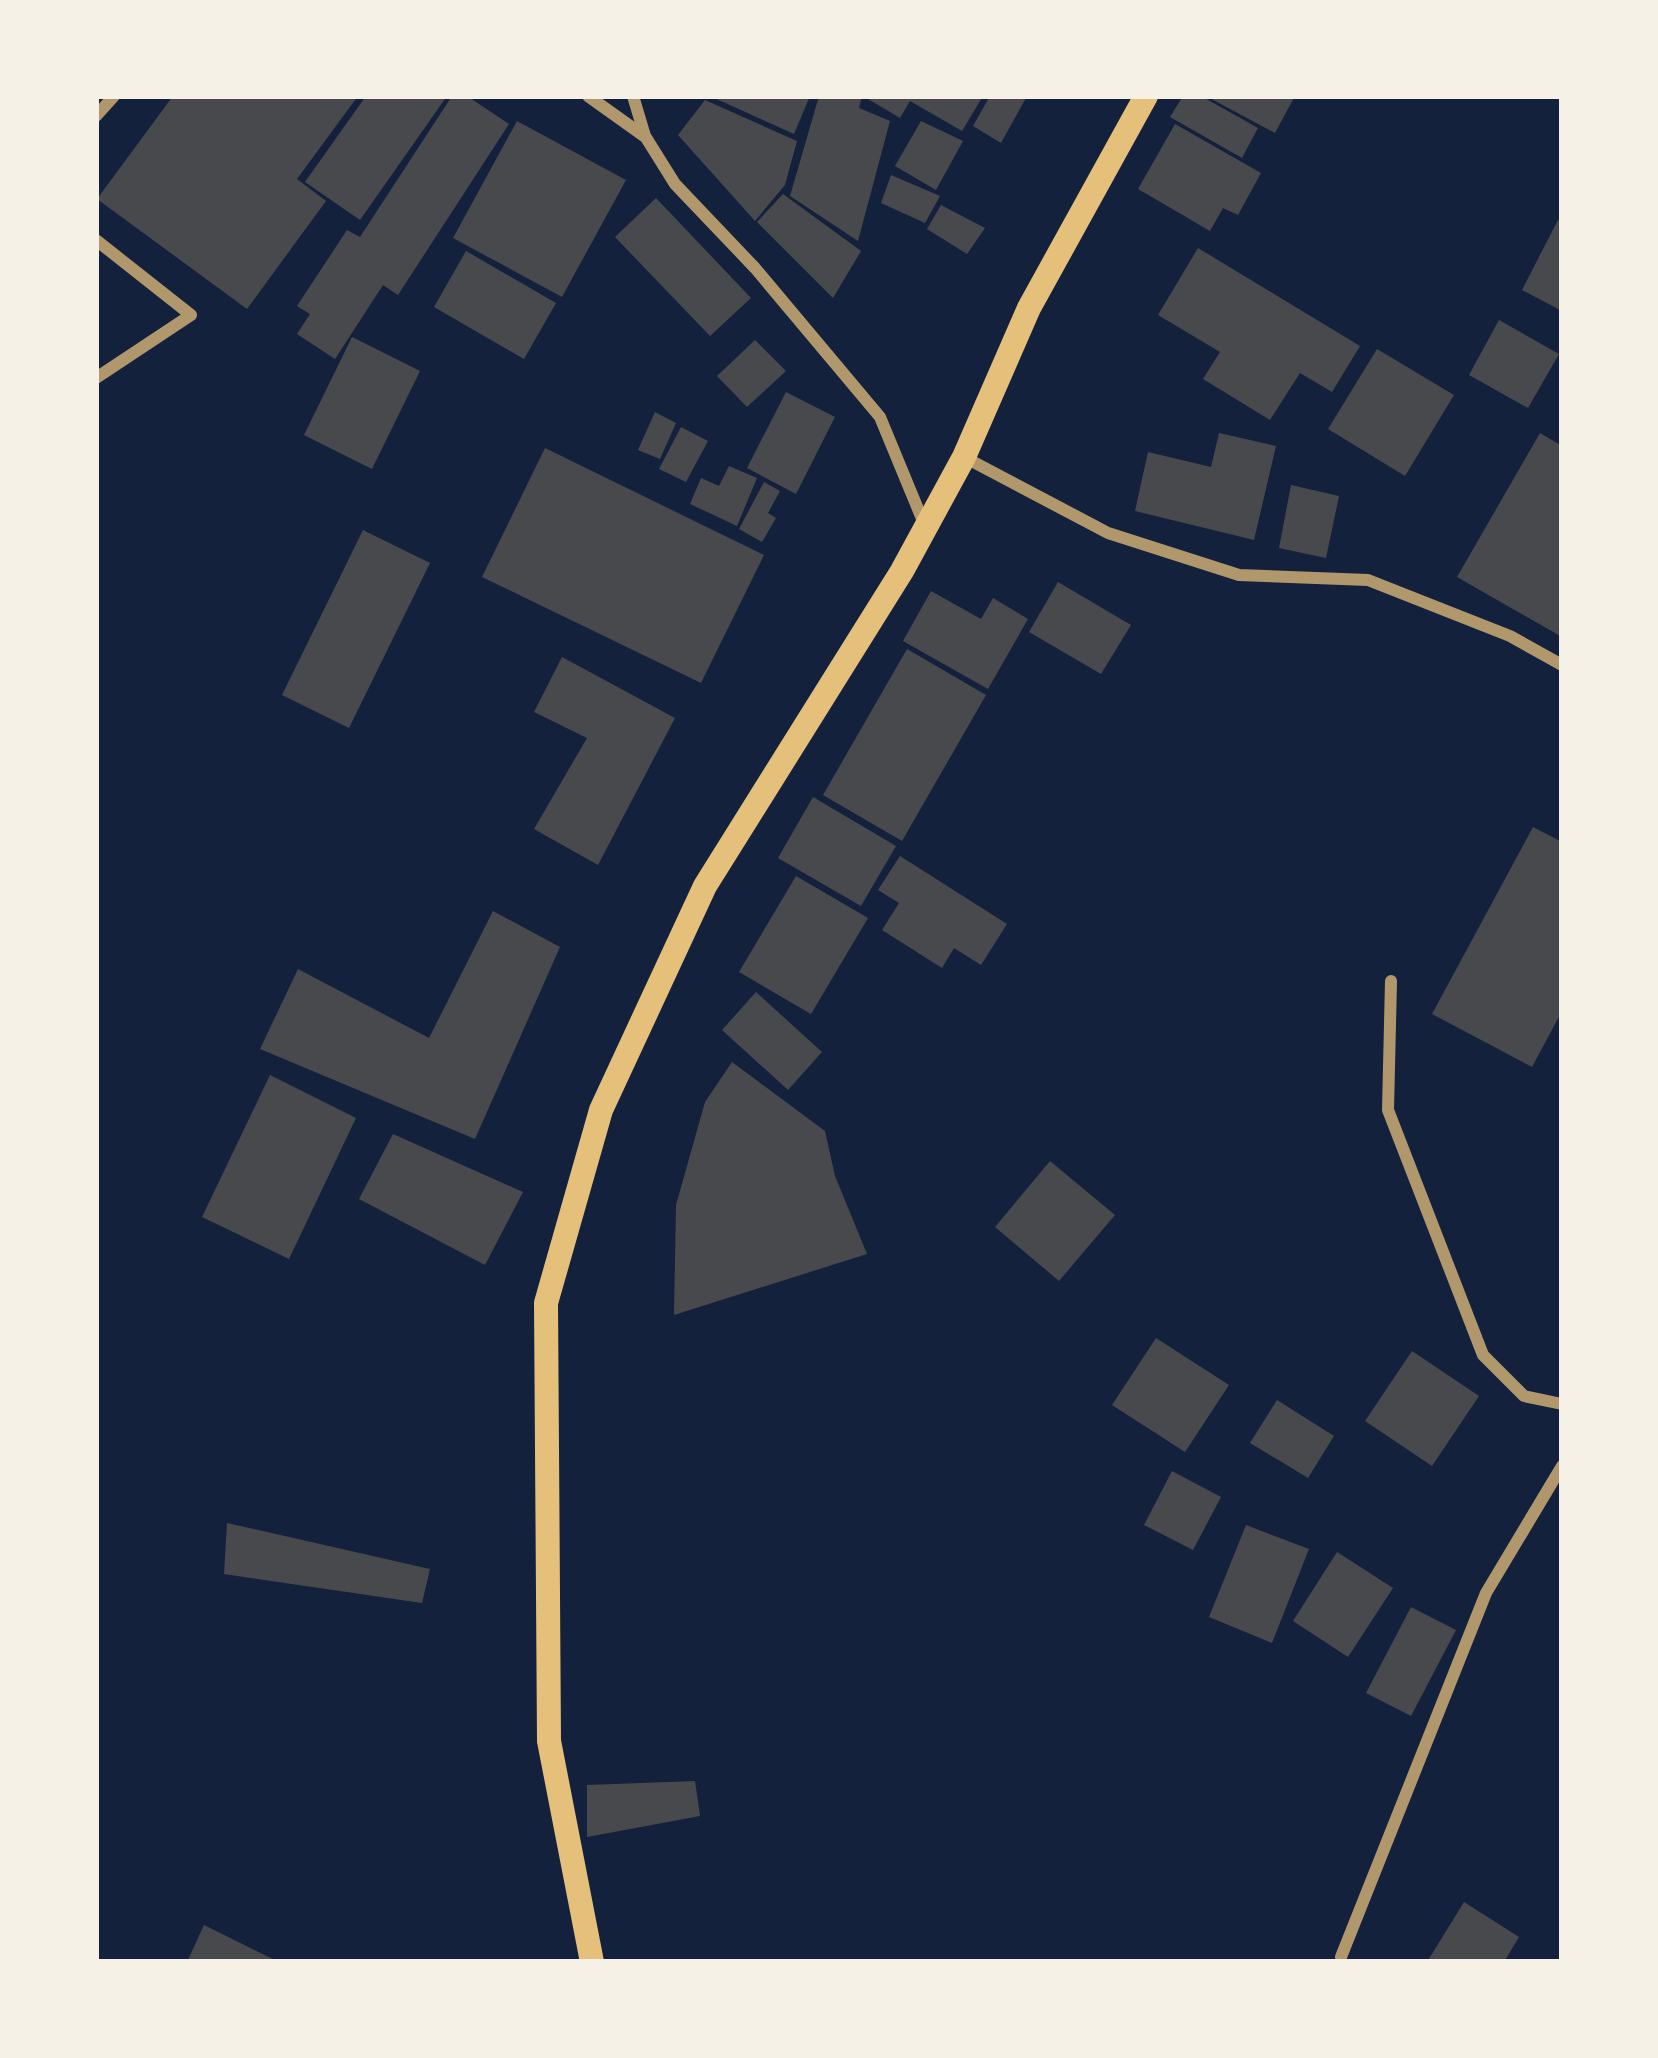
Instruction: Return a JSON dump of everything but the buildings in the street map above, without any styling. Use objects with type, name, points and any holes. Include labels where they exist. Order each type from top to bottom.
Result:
[{"type":"main road","points":[[592,1962],[549,1741],[547,1303],[601,1110],[705,886],[926,527],[964,458],[1029,308],[1146,96]]},
{"type":"street","points":[[96,116],[114,96]]},
{"type":"street","points":[[587,96],[645,136]]},
{"type":"street","points":[[633,96],[645,136],[675,184],[754,268],[880,417],[926,527]]},
{"type":"street","points":[[96,240],[191,315],[96,378]]},
{"type":"street","points":[[964,458],[1108,533],[1239,575],[1368,580],[1510,636],[1562,665]]},
{"type":"street","points":[[1391,981],[1388,1110],[1483,1355],[1524,1396],[1562,1404]]},
{"type":"street","points":[[1341,1958],[1486,1593],[1562,1466]]}]
